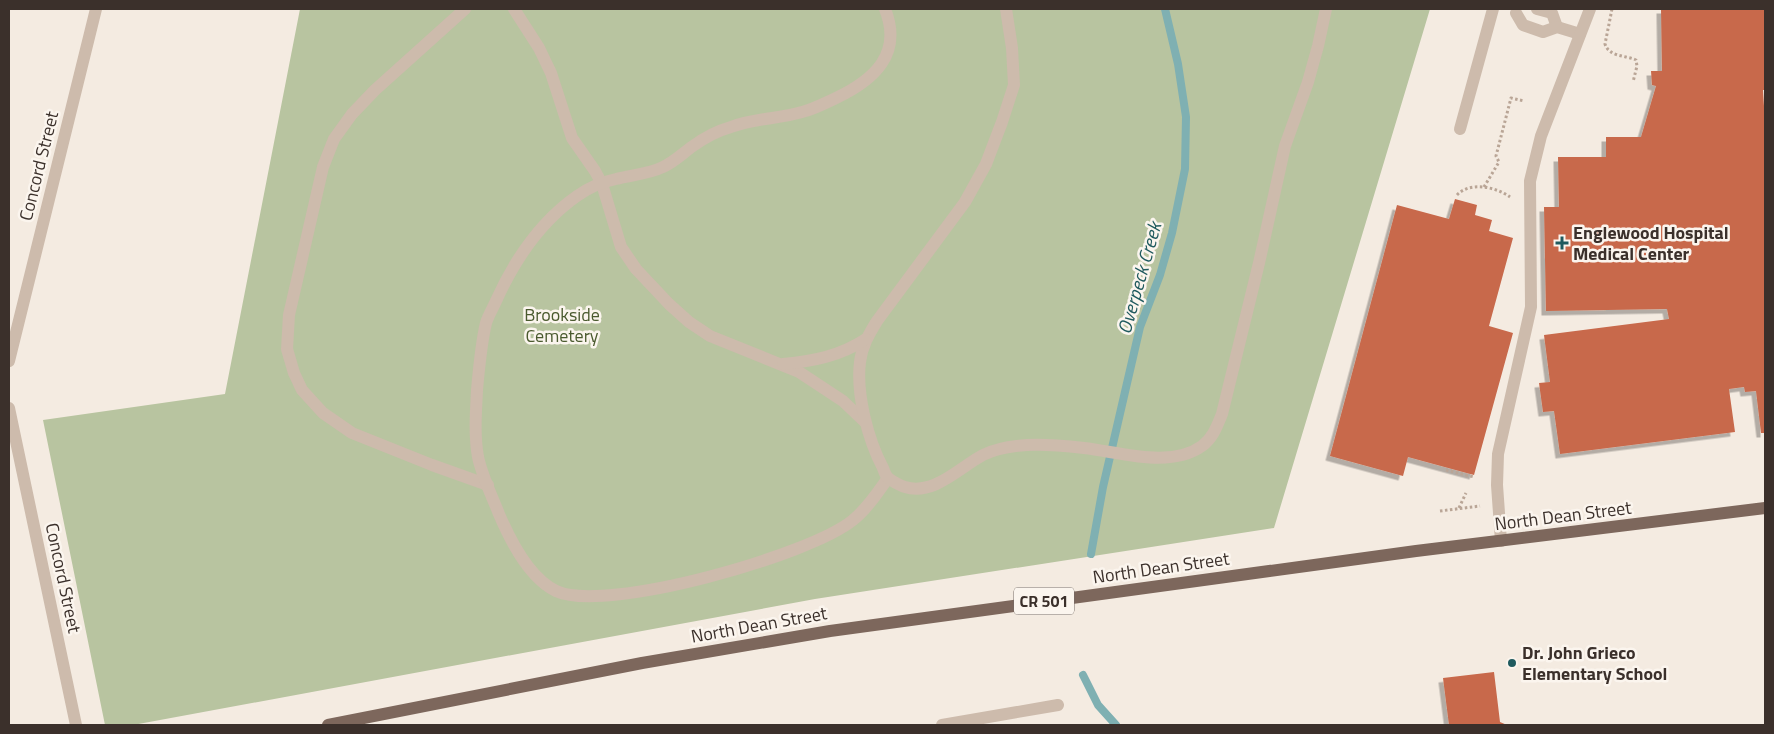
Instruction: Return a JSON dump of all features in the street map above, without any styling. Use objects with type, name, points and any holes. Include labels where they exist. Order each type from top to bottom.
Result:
[{"type":"main road","name":"North Dean Street","points":[[328,725],[642,663],[830,631],[1407,552],[1765,508]]},
{"type":"street","name":"Concord Street","points":[[9,361],[96,9]]},
{"type":"street","points":[[465,9],[369,96],[352,114],[334,139],[323,167],[289,315],[287,349],[294,373],[302,390],[323,413],[352,433],[488,485]]},
{"type":"street","points":[[514,9],[539,48],[551,73],[572,138],[602,184],[621,247],[636,269],[689,322],[710,336],[799,372],[824,387],[850,407],[866,424]]},
{"type":"street","points":[[885,9],[891,36],[888,51],[882,65],[870,78],[850,91],[804,112],[760,119],[714,133],[695,144],[664,167],[589,188],[560,209],[535,234],[504,283],[486,322],[479,372],[475,424],[478,458],[504,526],[519,554],[537,577],[556,591],[582,597],[616,595],[688,582],[748,566],[795,549],[836,531],[854,520],[888,478]]},
{"type":"street","points":[[1006,9],[1012,48],[1014,85],[986,164],[965,202],[877,320],[866,339],[860,362],[860,378],[866,424],[877,458],[888,478],[905,487],[920,488],[942,481],[984,455],[1002,448],[1028,445],[1083,448],[1148,458],[1164,458],[1188,453],[1202,446],[1214,434],[1222,414],[1285,146],[1308,82],[1326,9]]},
{"type":"street","points":[[1460,129],[1493,9]]},
{"type":"street","points":[[1501,9],[1520,11],[1523,25],[1543,32],[1557,27],[1580,34]]},
{"type":"street","points":[[1536,9],[1552,13],[1557,27]]},
{"type":"street","points":[[1501,541],[1497,485],[1498,454],[1531,307],[1530,181],[1541,136],[1590,9]]},
{"type":"street","points":[[778,364],[826,357],[842,352],[866,339]]},
{"type":"street","name":"Concord Street","points":[[9,408],[10,422],[76,725]]},
{"type":"street","points":[[942,725],[1058,705]]},
{"type":"path","points":[[1612,9],[1605,44],[1610,52],[1636,60],[1637,66],[1633,82]]},
{"type":"path","points":[[1484,187],[1499,162],[1496,156],[1511,98],[1524,101]]},
{"type":"path","points":[[1457,195],[1468,187],[1484,187],[1507,194],[1514,203]]},
{"type":"path","points":[[1446,470],[1474,477]]},
{"type":"path","points":[[1459,509],[1466,493]]},
{"type":"path","points":[[1440,511],[1481,506]]},
{"type":"green space","name":"Brookside Cemetery","points":[[300,9],[1430,9],[1274,528],[815,599],[133,725],[105,725],[43,420],[225,394]]},
{"type":"building","points":[[1661,9],[1765,9],[1765,90],[1763,90],[1765,122],[1765,433],[1761,433],[1756,391],[1745,392],[1744,387],[1729,389],[1735,432],[1560,454],[1554,411],[1543,412],[1539,383],[1550,382],[1544,335],[1669,319],[1667,309],[1546,311],[1544,207],[1559,207],[1558,157],[1606,157],[1606,137],[1641,137],[1656,86],[1652,85],[1651,71],[1662,71]]},
{"type":"building","points":[[1455,199],[1477,205],[1475,215],[1492,220],[1489,231],[1513,238],[1489,326],[1513,333],[1474,475],[1408,457],[1403,476],[1330,456],[1397,205],[1449,219]]},
{"type":"building","points":[[1494,672],[1500,722],[1507,725],[1449,725],[1443,678]]},
{"type":"waterway","name":"Overpeck Creek","points":[[1091,554],[1103,487],[1140,327],[1160,275],[1172,233],[1185,169],[1186,117],[1178,64],[1165,9]]},
{"type":"waterway","name":"Overpeck Creek","points":[[1083,675],[1098,705],[1116,725]]},
{"type":"place","name":"Englewood Hospital Medical Center","points":[[1562,243]]},
{"type":"place","name":"Dr. John Grieco Elementary School","points":[[1512,663]]}]
